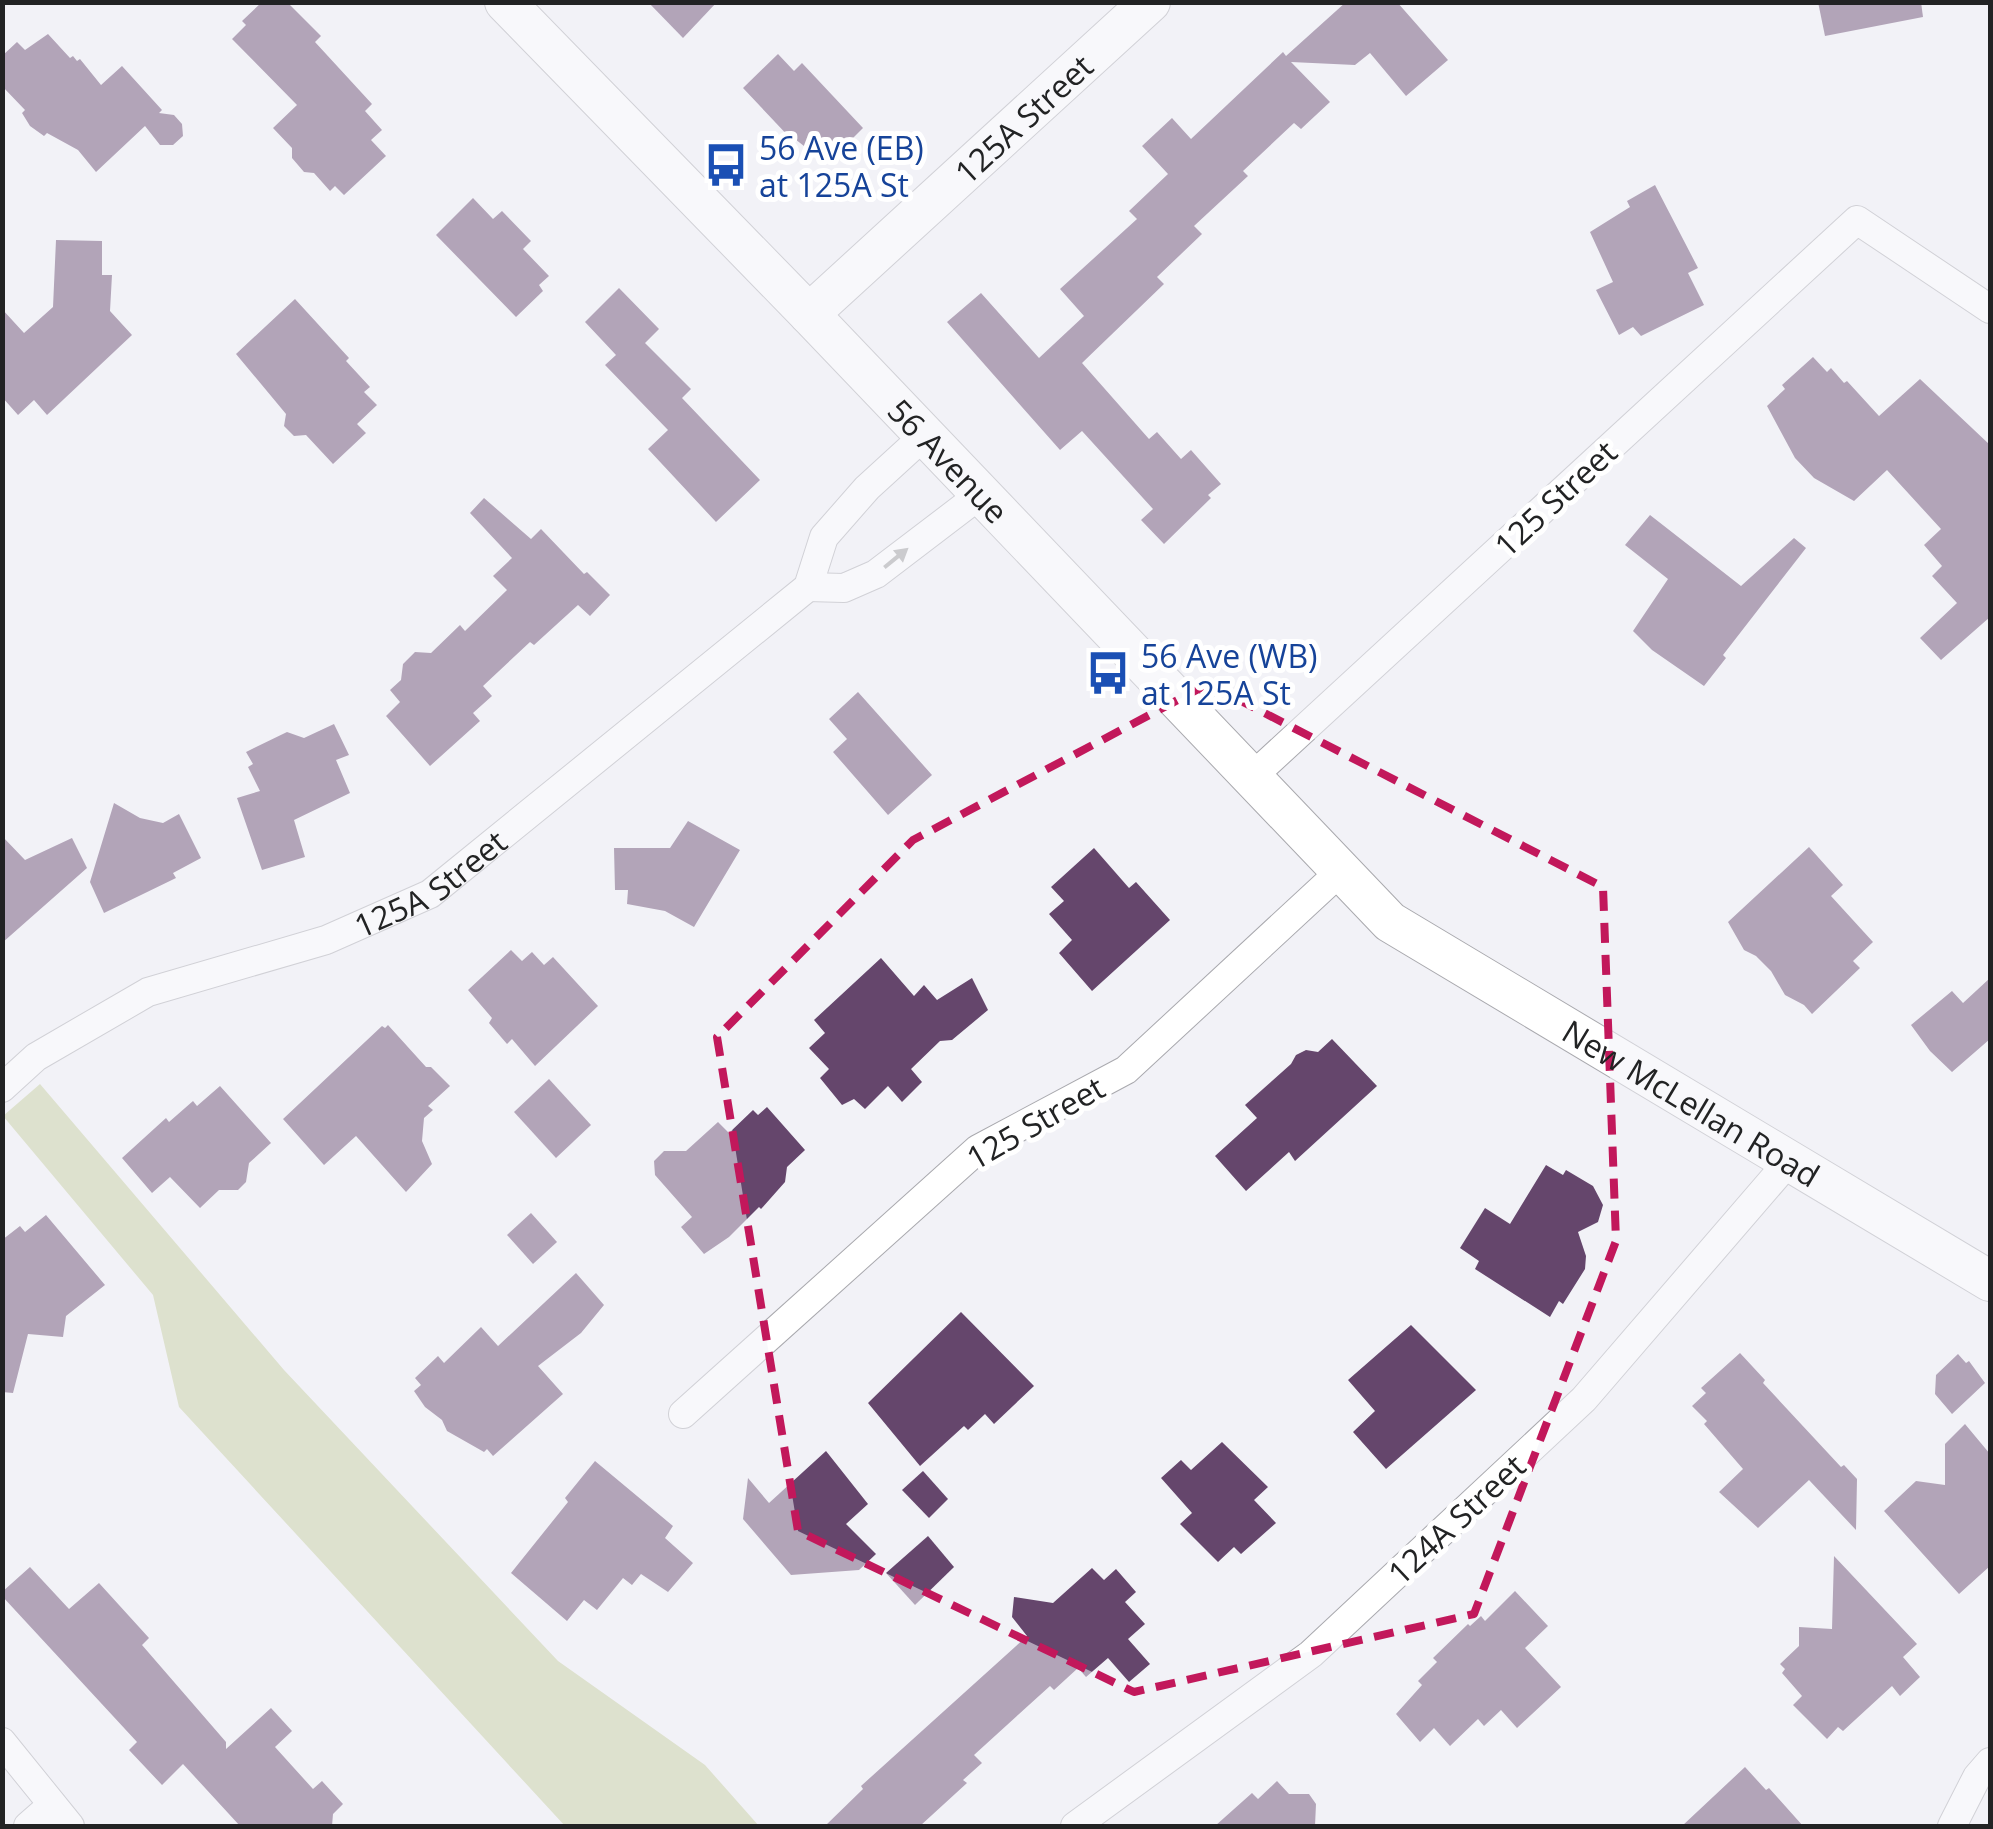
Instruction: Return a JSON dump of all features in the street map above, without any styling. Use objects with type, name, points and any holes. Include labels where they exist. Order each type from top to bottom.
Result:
[{"type":"street","name":"56 Avenue","points":[[504,2],[1254,776],[1390,922]]},
{"type":"street","name":"125A Street","points":[[809,314],[1150,2]]},
{"type":"street","name":"125 Street","points":[[1254,776],[1857,220],[1990,309]]},
{"type":"street","points":[[925,435],[867,488],[824,538],[808,587],[844,588],[876,574],[981,494]]},
{"type":"street","name":"125A Street","points":[[2,1088],[36,1057],[148,992],[326,940],[430,894],[808,587]]},
{"type":"street","name":"125 Street","points":[[684,1414],[978,1148],[1126,1070],[1342,870]]},
{"type":"street","name":"New McLellan Road","points":[[1390,922],[1990,1280]]},
{"type":"street","name":"124A Street","points":[[1075,1826],[1310,1654],[1584,1399],[1790,1160]]},
{"type":"street","points":[[2,1742],[62,1816],[28,1826]]},
{"type":"street","points":[[1952,1826],[1977,1777],[1990,1762]]},
{"type":"highlighted area","points":[[1208,684],[1603,887],[1616,1241],[1474,1614],[1134,1692],[798,1531],[717,1037],[913,840]]},
{"type":"green space","points":[[40,1084],[284,1370],[558,1661],[705,1765],[759,1826],[565,1826],[179,1407],[153,1295],[3,1116]]},
{"type":"building","points":[[262,2],[287,2],[321,36],[315,42],[372,104],[365,111],[382,130],[371,140],[386,156],[344,195],[335,186],[330,191],[314,173],[304,172],[292,158],[292,148],[273,128],[297,105],[232,39],[246,25],[242,21]]},
{"type":"building","points":[[648,2],[717,2],[683,38]]},
{"type":"building","points":[[1346,2],[1397,2],[1448,60],[1406,96],[1370,53],[1355,65],[1291,62],[1330,102],[1301,129],[1294,123],[1243,171],[1248,176],[1194,226],[1202,234],[1157,277],[1164,284],[1082,363],[1149,439],[1157,432],[1181,459],[1191,450],[1221,484],[1164,544],[1141,520],[1153,509],[1082,431],[1060,450],[947,322],[981,293],[1039,358],[1084,316],[1060,289],[1137,219],[1129,211],[1168,174],[1142,146],[1172,118],[1191,139],[1283,52],[1286,56]]},
{"type":"building","points":[[1818,2],[1921,2],[1923,17],[1825,36]]},
{"type":"building","points":[[48,34],[70,58],[80,59],[101,85],[122,66],[162,110],[159,113],[174,115],[182,124],[183,136],[173,145],[160,145],[145,126],[96,172],[78,150],[30,126],[22,113],[25,110],[2,86],[2,56],[17,42],[25,50]]},
{"type":"building","points":[[778,54],[794,71],[802,63],[863,128],[827,164],[792,140],[743,88]]},
{"type":"building","points":[[1655,185],[1698,268],[1688,273],[1704,305],[1641,336],[1633,327],[1619,335],[1596,290],[1613,282],[1590,232],[1630,207],[1627,201]]},
{"type":"building","points":[[473,198],[493,219],[502,211],[531,241],[523,249],[549,276],[539,285],[543,291],[516,317],[436,235]]},
{"type":"building","points":[[56,240],[102,241],[102,275],[112,275],[110,311],[132,335],[47,415],[34,400],[18,415],[2,397],[2,309],[24,333],[53,307]]},
{"type":"building","points":[[619,288],[659,329],[645,343],[691,389],[682,398],[760,480],[716,522],[648,449],[668,430],[605,365],[616,355],[585,322]]},
{"type":"building","points":[[295,299],[349,358],[346,361],[370,387],[364,392],[377,405],[357,424],[366,433],[333,464],[306,435],[294,436],[284,426],[286,414],[236,354]]},
{"type":"building","points":[[1813,357],[1827,372],[1831,368],[1844,383],[1847,381],[1879,416],[1920,379],[1990,445],[1990,617],[1941,660],[1920,638],[1957,603],[1932,576],[1942,566],[1924,545],[1941,529],[1887,470],[1854,501],[1814,478],[1795,458],[1767,406],[1785,389],[1782,385]]},
{"type":"building","points":[[484,498],[531,539],[541,529],[610,595],[590,616],[578,605],[483,686],[492,696],[473,713],[480,721],[430,766],[386,716],[400,702],[390,690],[401,680],[403,664],[415,652],[431,653],[460,625],[465,631],[507,590],[493,576],[512,558],[470,513]]},
{"type":"building","points":[[1650,515],[1741,586],[1794,538],[1806,548],[1723,655],[1726,658],[1704,686],[1652,650],[1633,631],[1668,579],[1625,545]]},
{"type":"building","points":[[858,692],[932,775],[888,815],[833,752],[847,739],[829,719]]},
{"type":"building","points":[[334,724],[349,755],[336,760],[350,793],[294,820],[305,857],[262,870],[237,798],[260,791],[248,767],[253,764],[246,752],[287,732],[304,738]]},
{"type":"building","points":[[114,803],[140,818],[163,823],[179,814],[201,858],[173,873],[176,878],[104,913],[90,882]]},
{"type":"building","points":[[688,821],[740,850],[694,927],[665,911],[627,904],[628,890],[615,890],[614,848],[670,848]]},
{"type":"building","points":[[2,836],[25,860],[72,838],[87,868],[2,943]]},
{"type":"building","points":[[1809,847],[1843,885],[1831,896],[1873,942],[1853,961],[1860,968],[1812,1014],[1785,995],[1771,971],[1744,950],[1728,922]]},
{"type":"building","points":[[1094,848],[1129,888],[1136,882],[1170,920],[1092,991],[1059,953],[1072,940],[1049,914],[1064,901],[1051,887]]},
{"type":"building","points":[[511,950],[522,961],[532,952],[544,965],[553,957],[598,1006],[535,1066],[512,1039],[507,1044],[489,1023],[492,1018],[468,990]]},
{"type":"building","points":[[881,958],[914,996],[924,985],[937,1000],[972,978],[988,1010],[952,1040],[940,1041],[911,1069],[922,1082],[902,1102],[888,1086],[865,1109],[854,1099],[842,1105],[820,1078],[829,1069],[809,1048],[825,1033],[814,1020]]},
{"type":"building","points":[[1990,978],[1990,1039],[1952,1072],[1911,1025],[1952,991],[1963,1003]]},
{"type":"building","points":[[388,1025],[426,1067],[431,1067],[450,1086],[428,1106],[433,1110],[424,1118],[422,1141],[432,1164],[406,1192],[356,1136],[324,1165],[283,1119],[382,1026]]},
{"type":"building","points":[[1332,1039],[1377,1086],[1295,1161],[1289,1152],[1246,1191],[1215,1156],[1257,1118],[1245,1105],[1296,1055],[1306,1050],[1318,1052]]},
{"type":"building","points":[[549,1079],[591,1125],[556,1158],[514,1112]]},
{"type":"building","points":[[220,1086],[271,1143],[249,1163],[246,1182],[238,1190],[219,1190],[200,1208],[170,1177],[152,1193],[122,1158],[166,1118],[169,1122],[193,1101],[197,1106]]},
{"type":"building","points":[[767,1107],[805,1150],[787,1167],[785,1182],[761,1209],[704,1254],[681,1227],[692,1217],[655,1175],[654,1161],[664,1151],[686,1151],[718,1122],[729,1133],[753,1110],[758,1115]]},
{"type":"building","points":[[1546,1165],[1563,1175],[1566,1170],[1593,1186],[1603,1205],[1598,1222],[1578,1232],[1586,1256],[1585,1269],[1550,1317],[1475,1269],[1479,1261],[1460,1248],[1485,1208],[1510,1224]]},
{"type":"building","points":[[531,1213],[557,1242],[533,1264],[507,1235]]},
{"type":"building","points":[[46,1215],[105,1285],[66,1316],[63,1337],[28,1334],[13,1393],[2,1392],[2,1240],[20,1226],[25,1232]]},
{"type":"building","points":[[576,1273],[604,1305],[581,1333],[538,1366],[563,1394],[493,1456],[487,1449],[484,1452],[447,1431],[442,1420],[425,1407],[414,1391],[421,1385],[415,1378],[438,1356],[444,1363],[481,1327],[498,1346]]},
{"type":"building","points":[[961,1312],[1034,1386],[994,1424],[985,1414],[968,1430],[964,1426],[920,1466],[868,1403]]},
{"type":"building","points":[[1411,1325],[1476,1390],[1386,1469],[1353,1432],[1375,1411],[1348,1380]]},
{"type":"building","points":[[1740,1353],[1841,1467],[1844,1465],[1857,1479],[1856,1530],[1809,1480],[1758,1528],[1719,1492],[1743,1469],[1692,1406],[1706,1393],[1701,1388]]},
{"type":"building","points":[[1958,1354],[1966,1363],[1969,1361],[1985,1383],[1952,1414],[1935,1394],[1936,1375]]},
{"type":"building","points":[[1965,1424],[1990,1454],[1990,1566],[1959,1594],[1884,1511],[1916,1481],[1945,1485],[1945,1444]]},
{"type":"building","points":[[1222,1442],[1268,1487],[1254,1500],[1276,1523],[1241,1554],[1234,1547],[1218,1562],[1180,1524],[1192,1513],[1161,1478],[1181,1460],[1191,1470]]},
{"type":"building","points":[[826,1451],[868,1504],[846,1524],[876,1554],[859,1570],[791,1575],[743,1519],[748,1478],[769,1503]]},
{"type":"building","points":[[595,1461],[673,1526],[665,1538],[693,1563],[668,1592],[641,1574],[632,1585],[623,1578],[597,1610],[584,1600],[567,1621],[511,1573]]},
{"type":"building","points":[[923,1471],[948,1499],[929,1518],[902,1490]]},
{"type":"building","points":[[928,1536],[954,1567],[915,1605],[886,1573]]},
{"type":"building","points":[[1834,1556],[1917,1644],[1903,1657],[1920,1677],[1900,1696],[1892,1686],[1843,1731],[1838,1727],[1827,1739],[1793,1705],[1802,1696],[1782,1673],[1785,1669],[1780,1664],[1799,1646],[1799,1627],[1832,1629]]},
{"type":"building","points":[[30,1567],[69,1609],[99,1583],[149,1638],[142,1645],[226,1742],[226,1749],[271,1708],[292,1731],[275,1747],[313,1789],[322,1781],[343,1804],[333,1814],[332,1826],[240,1826],[183,1764],[162,1785],[129,1750],[137,1742],[2,1596]]},
{"type":"building","points":[[1092,1568],[1104,1580],[1116,1569],[1136,1592],[1125,1602],[1145,1624],[1128,1639],[1150,1664],[1129,1682],[1108,1658],[1086,1677],[1078,1668],[1054,1690],[1050,1686],[974,1755],[982,1763],[963,1780],[967,1783],[920,1826],[825,1826],[863,1789],[861,1786],[1027,1636],[1012,1617],[1014,1597],[1053,1603]]},
{"type":"building","points":[[1515,1591],[1548,1626],[1525,1648],[1561,1687],[1517,1728],[1501,1710],[1484,1726],[1478,1719],[1450,1746],[1434,1728],[1420,1742],[1396,1714],[1422,1685],[1418,1681],[1437,1662],[1433,1658],[1468,1624],[1481,1616],[1485,1621]]},
{"type":"building","points":[[1745,1767],[1803,1826],[1682,1826]]},
{"type":"building","points":[[1277,1781],[1289,1794],[1309,1794],[1316,1804],[1315,1826],[1215,1826],[1252,1793],[1258,1799]]},
{"type":"place","name":"56 Ave (EB) at 125A St","points":[[726,165]]},
{"type":"place","name":"56 Ave (WB) at 125A St","points":[[1108,673]]}]
